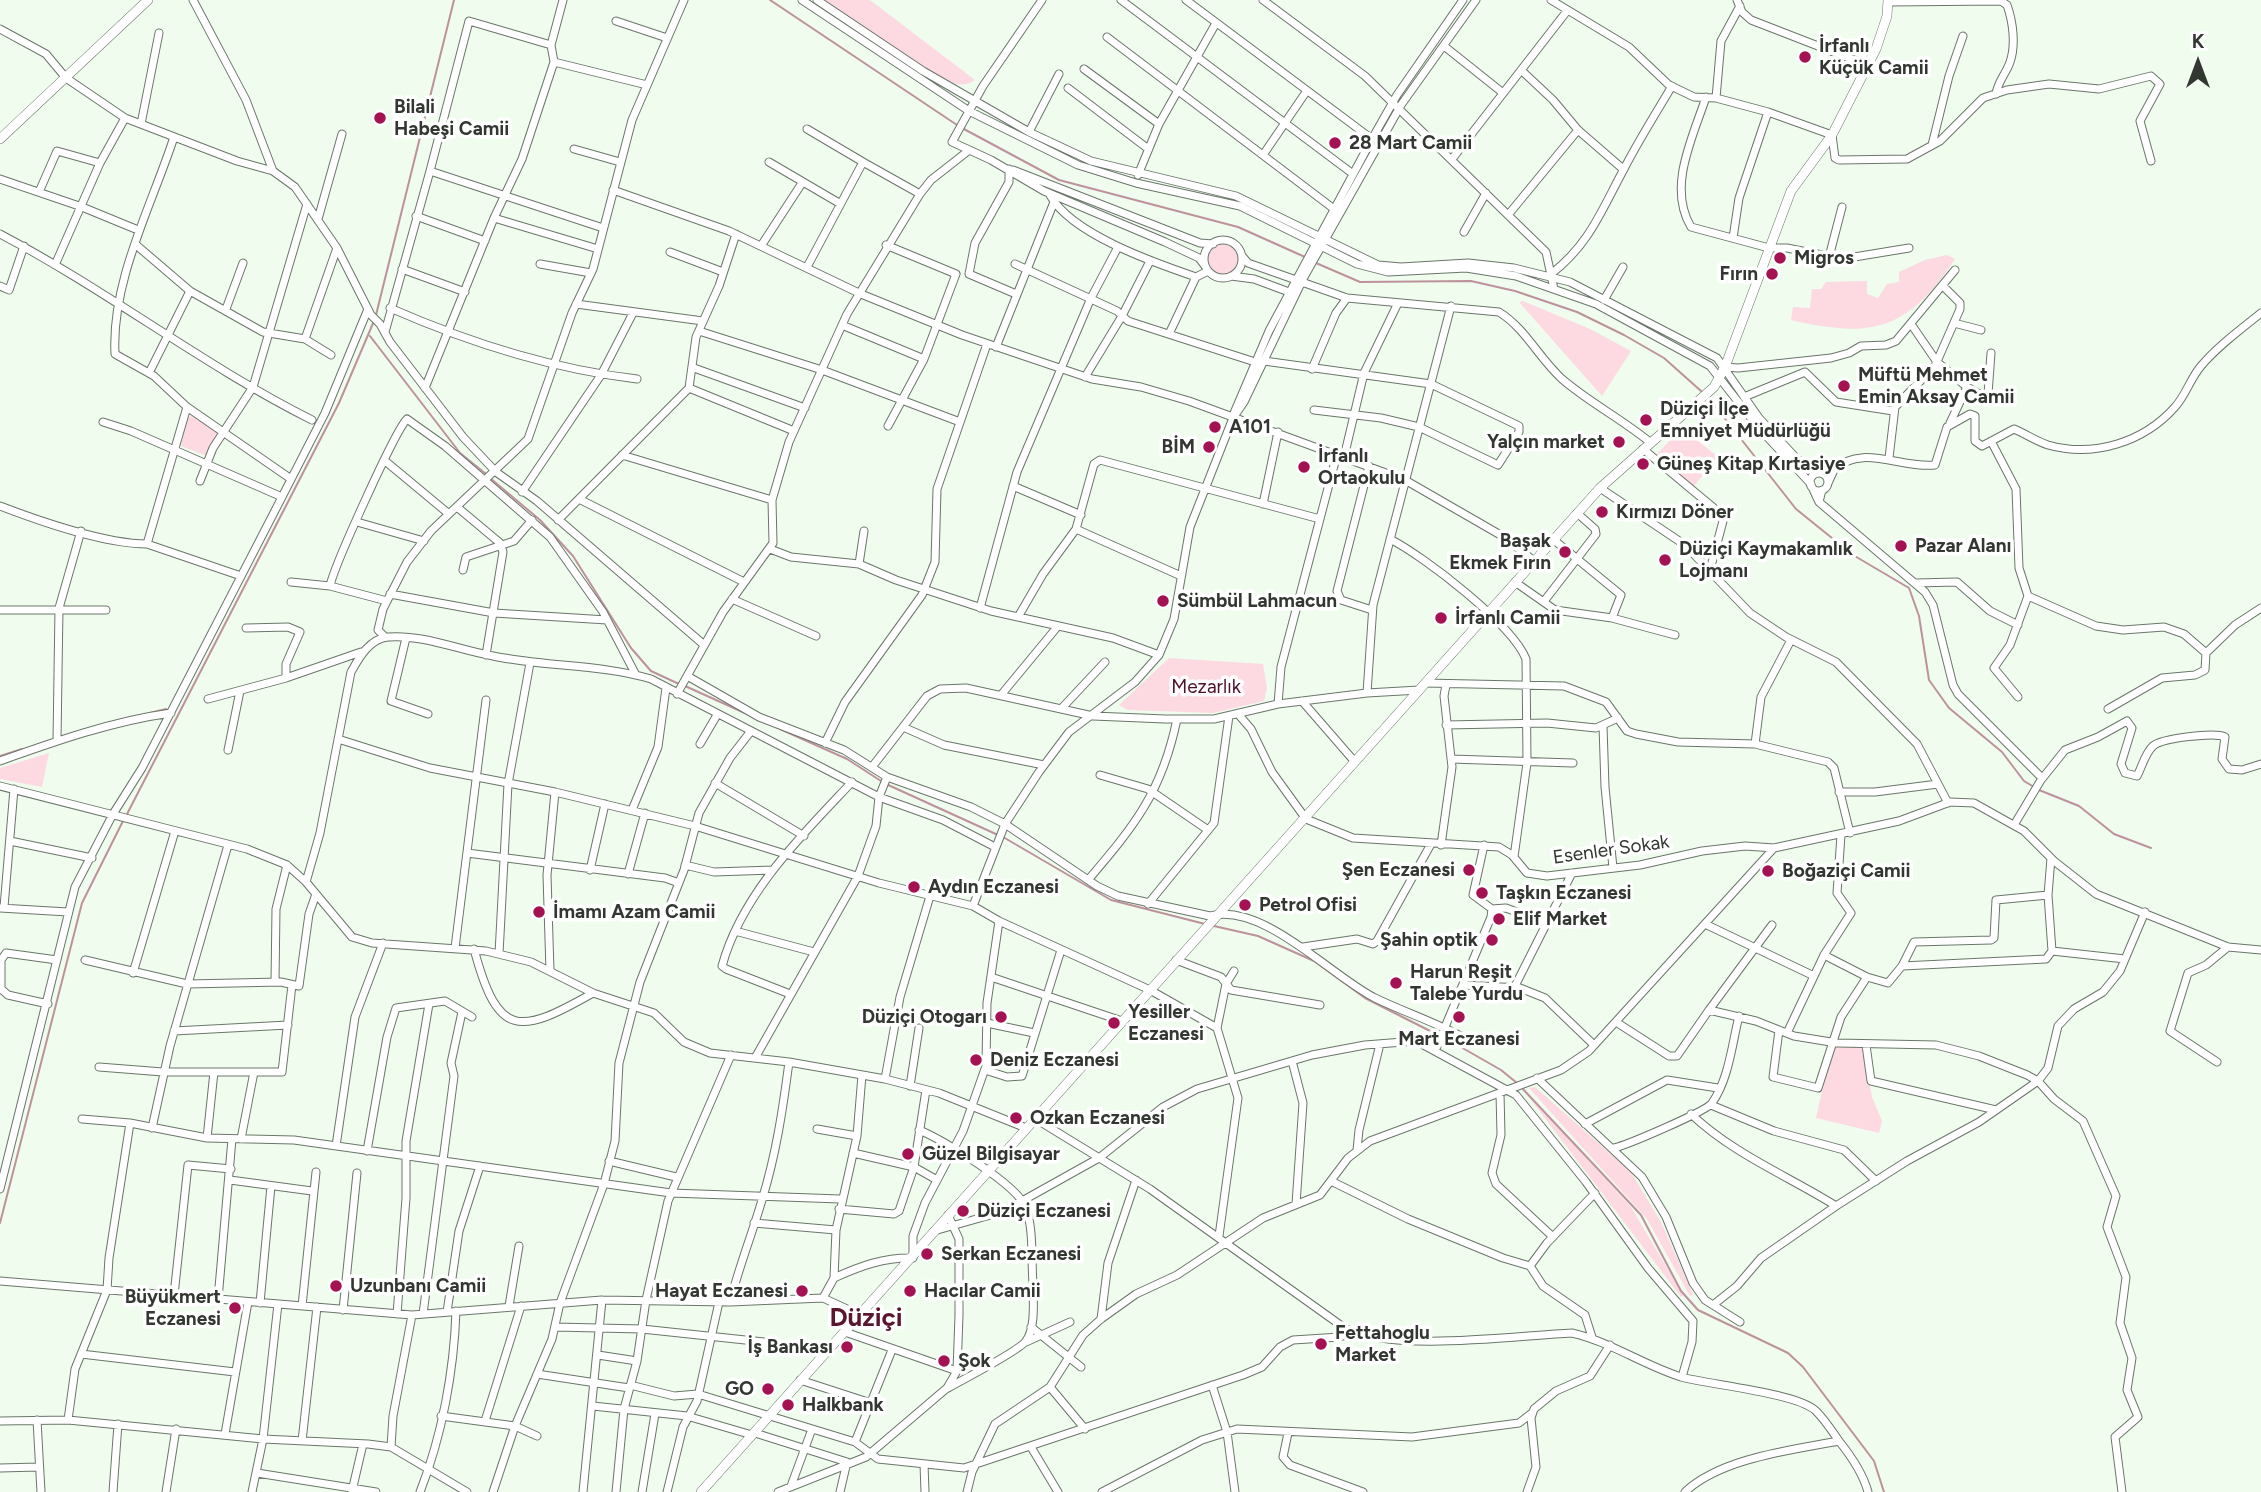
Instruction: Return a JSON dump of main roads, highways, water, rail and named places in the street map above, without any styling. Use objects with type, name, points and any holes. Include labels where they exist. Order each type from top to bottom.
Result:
[{"type":"main road","points":[[0,139],[148,0]]},
{"type":"main road","points":[[701,1492],[800,1380],[914,1258],[934,1231],[1034,1118],[1220,915],[1577,513],[1600,488],[1714,387],[1725,367],[1791,191],[1832,135],[1867,65],[1887,16],[1888,1]]},
{"type":"waterway","points":[[376,315],[454,0]]},
{"type":"waterway","points":[[770,0],[957,125]]},
{"type":"waterway","points":[[962,128],[1059,180],[1238,227],[1305,257]]},
{"type":"waterway","points":[[1316,263],[1360,282],[1471,281],[1515,291],[1577,312],[1624,335],[1664,358],[1701,391]]},
{"type":"waterway","points":[[126,816],[339,403],[374,321]]},
{"type":"waterway","points":[[370,336],[460,453],[486,474]]},
{"type":"waterway","points":[[1708,397],[1796,509],[1853,555],[1909,588],[1919,616],[1929,680],[1949,708],[2002,752],[2024,781],[2034,787]]},
{"type":"waterway","points":[[490,478],[540,520],[573,556],[631,648],[651,671],[679,684]]},
{"type":"waterway","points":[[685,686],[747,714]]},
{"type":"waterway","points":[[150,713],[166,709]]},
{"type":"waterway","points":[[780,729],[847,759],[881,781]]},
{"type":"waterway","points":[[0,756],[22,749]]},
{"type":"waterway","points":[[886,784],[998,835]]},
{"type":"waterway","points":[[2039,790],[2079,806],[2114,834],[2151,848]]},
{"type":"waterway","points":[[0,1223],[82,903],[123,821]]},
{"type":"waterway","points":[[1003,837],[1111,900],[1205,924]]},
{"type":"waterway","points":[[1214,926],[1258,936],[1314,961],[1365,998],[1440,1036]]},
{"type":"waterway","points":[[1445,1038],[1501,1070],[1517,1083]]},
{"type":"waterway","points":[[1521,1087],[1641,1215],[1681,1291],[1698,1310],[1788,1353],[1803,1367],[1874,1461],[1884,1492]]},
{"type":"place","name":"İrfanlı Küçük Camii","points":[[1805,57]]},
{"type":"place","name":"Bilali Habeşi Camii","points":[[380,118]]},
{"type":"place","name":"28 Mart Camii","points":[[1335,143]]},
{"type":"place","name":"Migros","points":[[1780,258]]},
{"type":"place","name":"Fırın","points":[[1772,274]]},
{"type":"place","name":"Müftü Mehmet Emin Aksay Camii","points":[[1844,386]]},
{"type":"place","name":"Düziçi İlçe Emniyet Müdürlüğü","points":[[1646,420]]},
{"type":"place","name":"A101","points":[[1215,427]]},
{"type":"place","name":"Yalçın market","points":[[1619,442]]},
{"type":"place","name":"BİM","points":[[1209,447]]},
{"type":"place","name":"Güneş Kitap Kırtasiye","points":[[1643,464]]},
{"type":"place","name":"İrfanlı Ortaokulu","points":[[1304,467]]},
{"type":"place","name":"Kırmızı Döner","points":[[1602,512]]},
{"type":"place","name":"Pazar Alanı","points":[[1901,546]]},
{"type":"place","name":"Başak Ekmek Fırın","points":[[1565,552]]},
{"type":"place","name":"Düziçi Kaymakamlık Lojmanı","points":[[1665,560]]},
{"type":"place","name":"Sümbül Lahmacun","points":[[1163,601]]},
{"type":"place","name":"İrfanlı Camii","points":[[1441,618]]},
{"type":"place","name":"Şen Eczanesi","points":[[1469,870]]},
{"type":"place","name":"Boğaziçi Camii","points":[[1768,871]]},
{"type":"place","name":"Aydın Eczanesi","points":[[914,887]]},
{"type":"place","name":"Taşkın Eczanesi","points":[[1482,893]]},
{"type":"place","name":"Petrol Ofisi","points":[[1245,905]]},
{"type":"place","name":"İmamı Azam Camii","points":[[539,912]]},
{"type":"place","name":"Elif Market","points":[[1499,919]]},
{"type":"place","name":"Şahin optik","points":[[1492,940]]},
{"type":"place","name":"Harun Reşit Talebe Yurdu","points":[[1396,983]]},
{"type":"place","name":"Düziçi Otogarı","points":[[1001,1017]]},
{"type":"place","name":"Mart Eczanesi","points":[[1459,1017]]},
{"type":"place","name":"Yesiller Eczanesi","points":[[1114,1023]]},
{"type":"place","name":"Deniz Eczanesi","points":[[976,1060]]},
{"type":"place","name":"Ozkan Eczanesi","points":[[1016,1118]]},
{"type":"place","name":"Güzel Bilgisayar","points":[[908,1154]]},
{"type":"place","name":"Düziçi Eczanesi","points":[[963,1211]]},
{"type":"place","name":"Serkan Eczanesi","points":[[927,1254]]},
{"type":"place","name":"Uzunbanı Camii","points":[[336,1286]]},
{"type":"place","name":"Hayat Eczanesi","points":[[802,1291]]},
{"type":"place","name":"Hacılar Camii","points":[[910,1291]]},
{"type":"place","name":"Büyükmert Eczanesi","points":[[235,1308]]},
{"type":"place","name":"Fettahoglu Market","points":[[1321,1344]]},
{"type":"place","name":"İş Bankası","points":[[847,1347]]},
{"type":"place","name":"Şok","points":[[944,1361]]},
{"type":"place","name":"GO","points":[[768,1389]]},
{"type":"place","name":"Halkbank","points":[[788,1405]]},
{"type":"district","name":"Düziçi","points":[[866,1318]]},
{"type":"park label","name":"Mezarlık","points":[[1206,687]]}]
